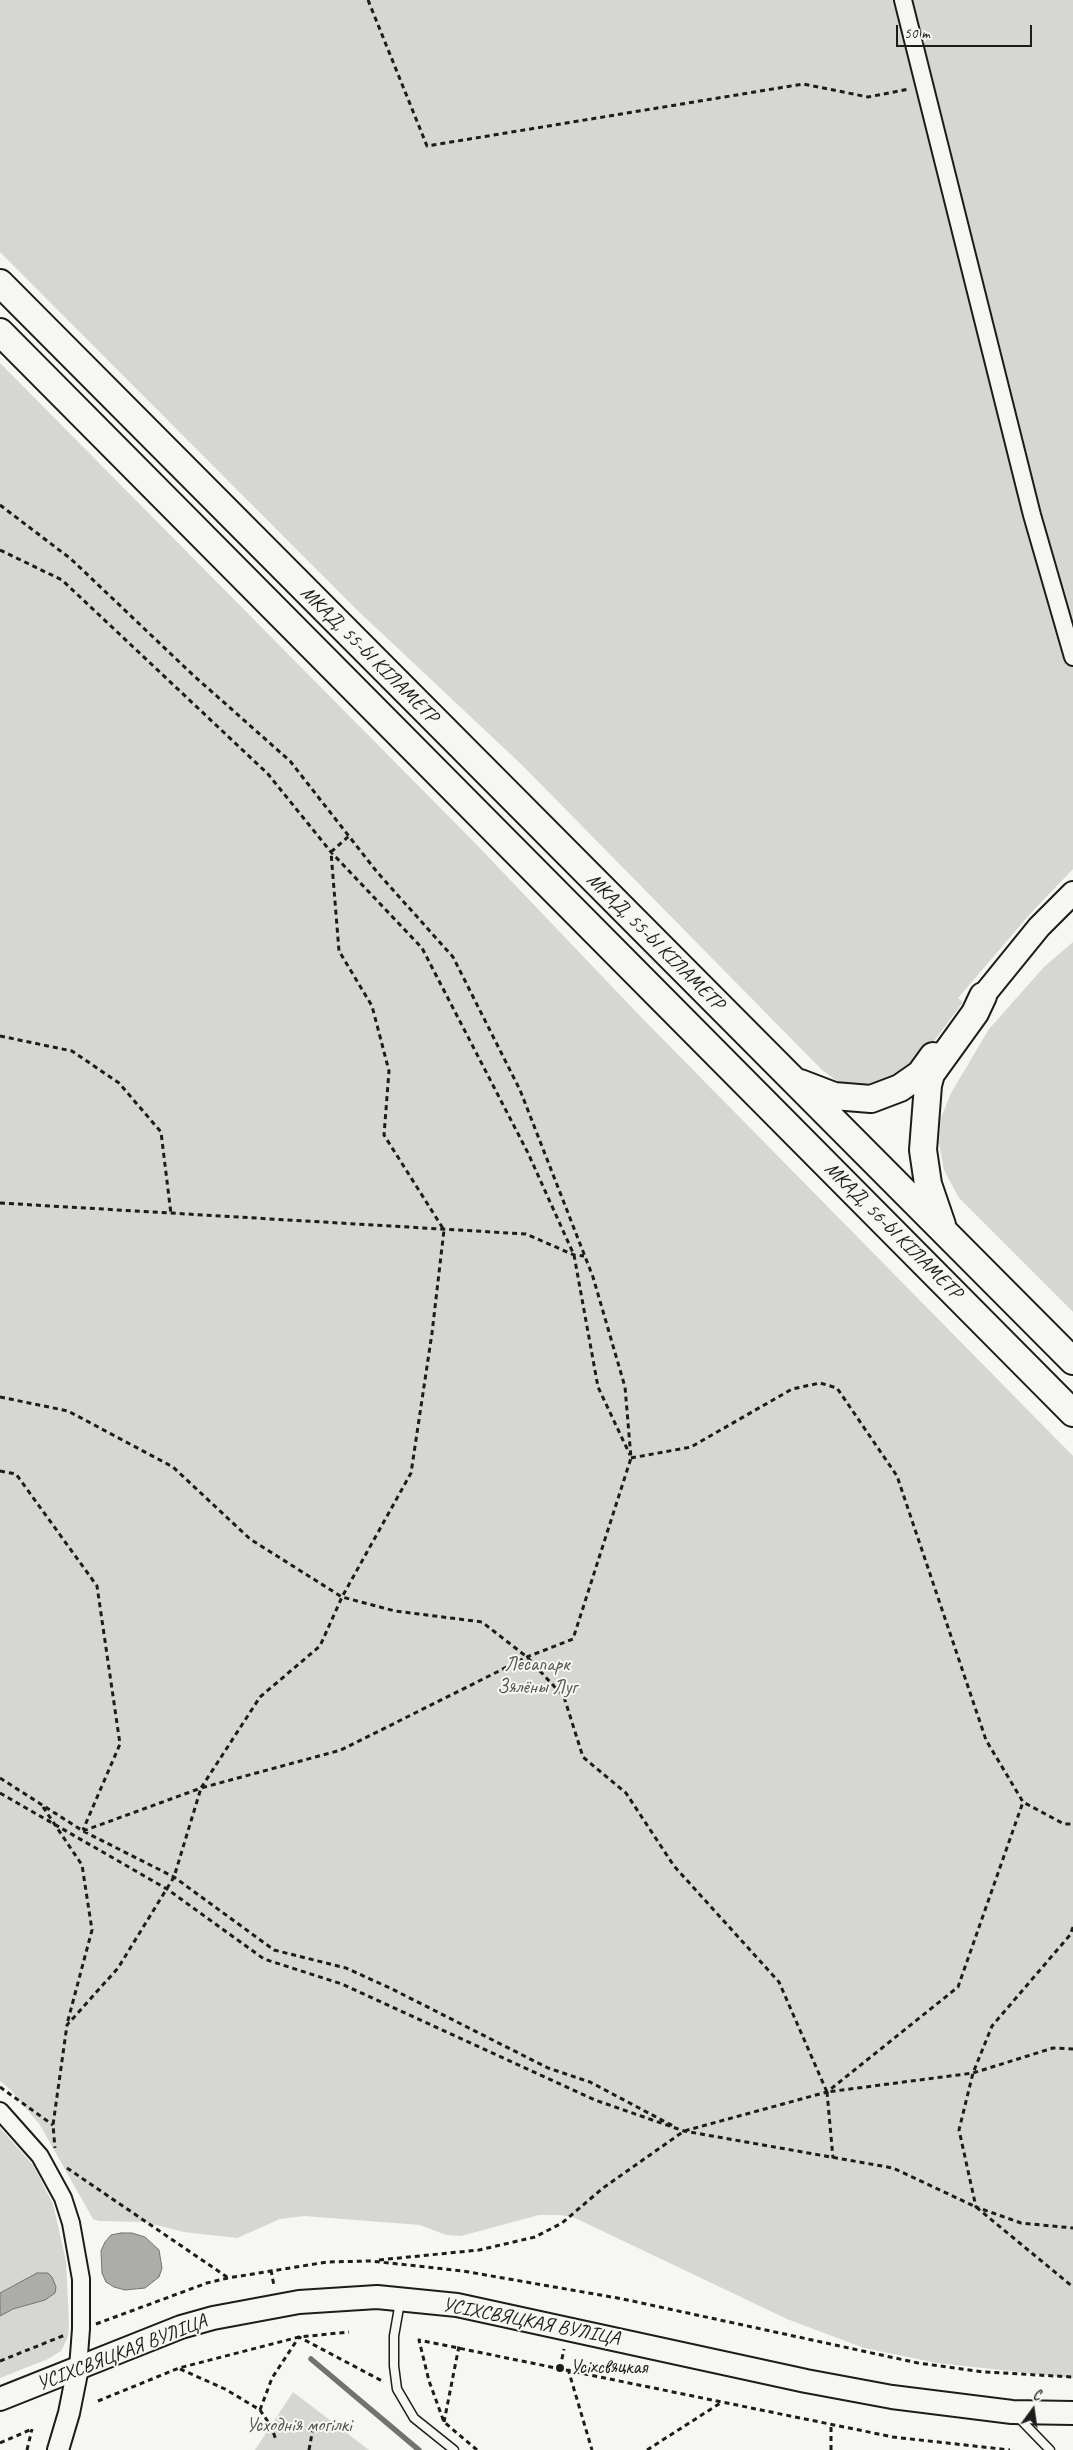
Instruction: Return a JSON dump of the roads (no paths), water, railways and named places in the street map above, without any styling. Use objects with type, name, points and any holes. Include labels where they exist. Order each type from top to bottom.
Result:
[{"type":"highway","name":"МКАД, 55-Ы КІЛАМЕТР","points":[[0,284],[738,1026]]},
{"type":"highway","name":"МКАД, 55-Ы КІЛАМЕТР","points":[[0,332],[712,1049]]},
{"type":"highway","points":[[792,1080],[834,1096],[871,1099],[900,1088],[920,1074],[968,1007],[983,996]]},
{"type":"highway","points":[[944,1231],[928,1184],[923,1150],[928,1085],[930,1074],[975,1013],[983,996]]},
{"type":"highway","name":"МКАД, 56-Ы КІЛАМЕТР","points":[[738,1026],[1073,1361]]},
{"type":"highway","name":"МКАД, 56-Ы КІЛАМЕТР","points":[[712,1049],[1073,1413]]},
{"type":"main road","points":[[983,996],[1039,927],[1073,893]]},
{"type":"main road","name":"УСІХСВЯЦКАЯ ВУЛІЦА","points":[[0,2399],[181,2327],[237,2313],[327,2299],[401,2298],[457,2305],[806,2381],[892,2397],[1012,2412],[1073,2413]]},
{"type":"street","points":[[903,0],[1032,515],[1073,657]]},
{"type":"street","points":[[0,2110],[40,2156],[63,2198],[71,2223],[81,2279],[82,2329],[78,2368],[69,2413],[58,2450]]},
{"type":"lane","points":[[401,2298],[394,2336],[394,2366],[398,2389],[414,2418],[454,2450]]},
{"type":"lane","points":[[1012,2412],[1050,2450]]},
{"type":"waterway","points":[[311,2359],[419,2450]]},
{"type":"place","name":"Усіхсвяцкая","points":[[560,2368]]},
{"type":"park label","name":"Лесапарк Зялёны Луг","points":[[537,1676]]},
{"type":"park label","name":"Усходнія могілкі","points":[[299,2426]]}]
